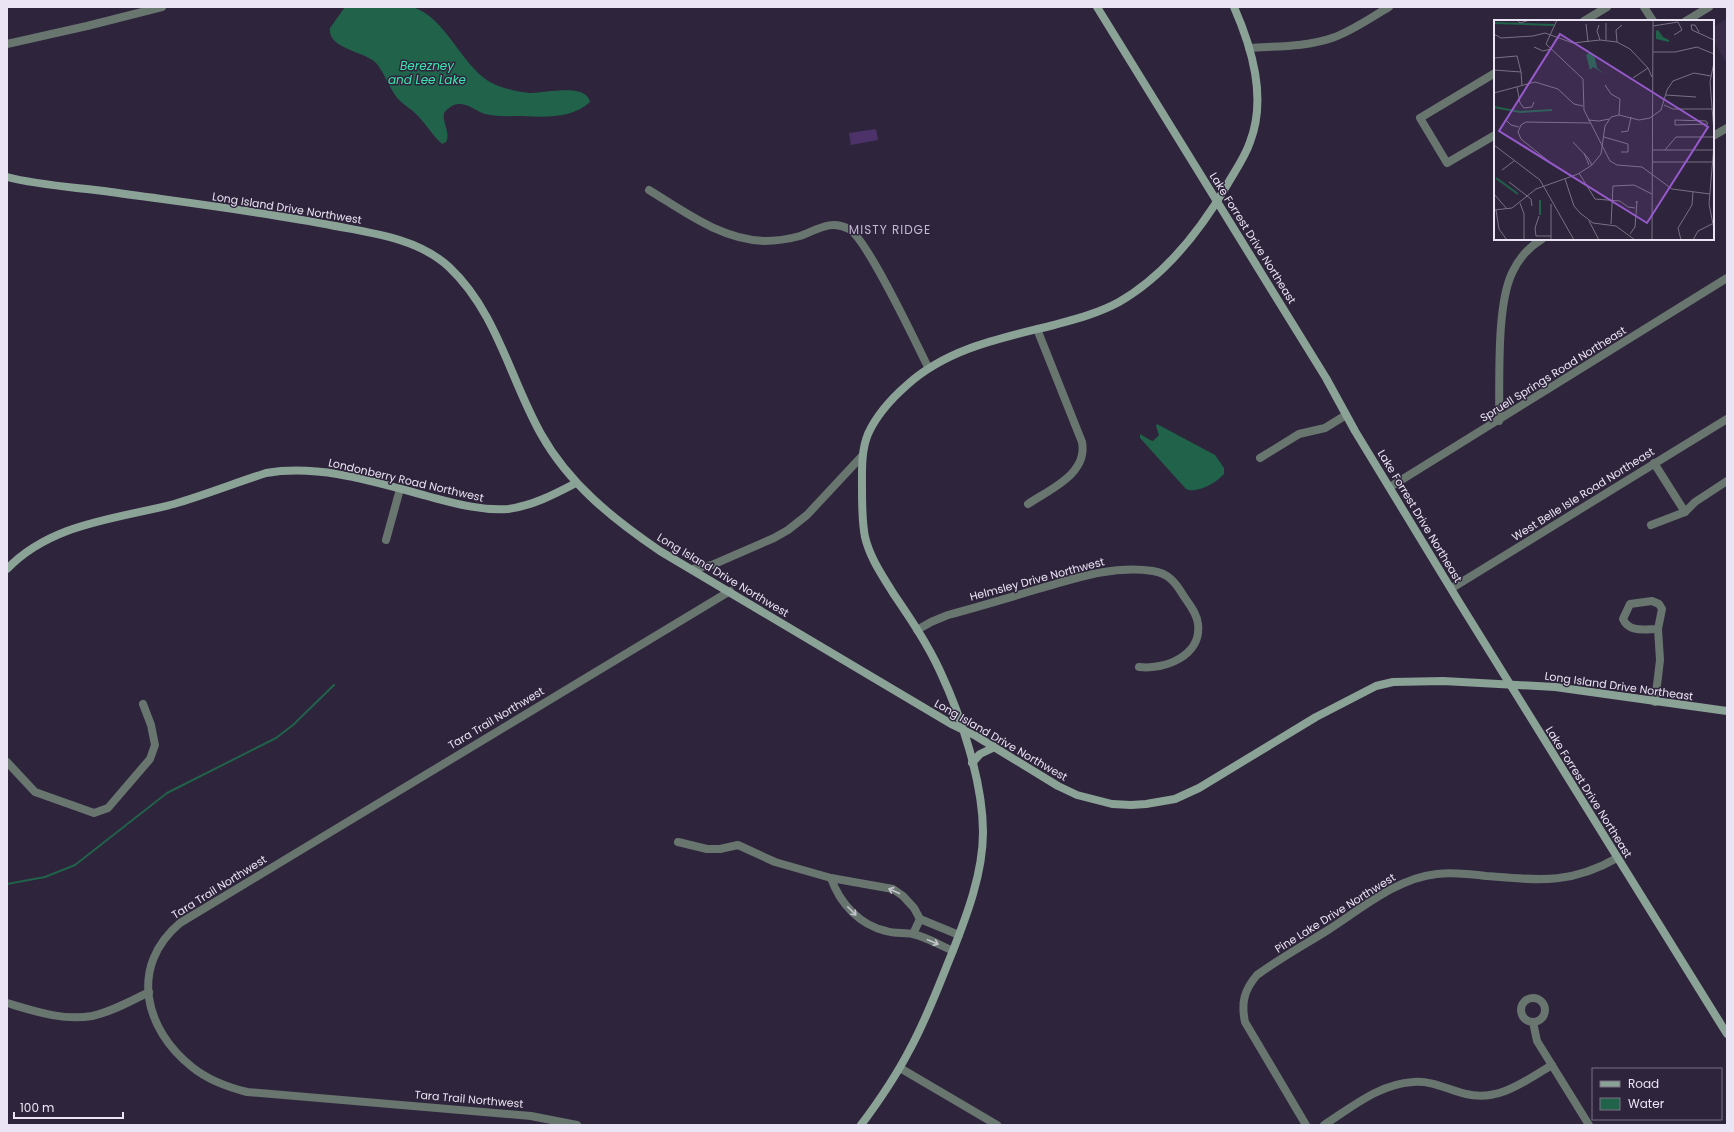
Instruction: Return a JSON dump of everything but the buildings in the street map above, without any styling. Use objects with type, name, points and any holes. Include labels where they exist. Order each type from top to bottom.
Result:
[{"type":"street","points":[[7,44],[162,7]]},
{"type":"street","name":"Lake Forrest Drive Northeast","points":[[1097,7],[1326,378],[1346,415],[1509,684],[1727,1034]]},
{"type":"street","points":[[861,1125],[900,1068],[929,1009],[953,951],[971,898],[980,862],[983,835],[980,796],[972,763],[963,730],[942,674],[917,630],[875,564],[865,538],[862,456],[869,431],[883,409],[897,393],[928,367],[962,350],[1102,311],[1135,292],[1171,261],[1201,228],[1247,150],[1255,127],[1257,87],[1249,48],[1234,7]]},
{"type":"street","points":[[1249,48],[1315,42],[1331,38],[1346,33],[1388,7]]},
{"type":"street","points":[[1586,20],[1607,7]]},
{"type":"street","points":[[1644,7],[1652,20]]},
{"type":"street","points":[[1688,20],[1709,7]]},
{"type":"street","points":[[1494,74],[1420,118],[1446,164],[1494,136]]},
{"type":"street","points":[[1714,135],[1727,128]]},
{"type":"street","name":"Long Island Drive Northwest","points":[[7,179],[303,220],[401,241],[424,250],[447,265],[459,276],[483,310],[541,434],[557,460],[576,483],[604,510],[630,531],[660,551],[1058,786],[1077,795],[1112,804],[1146,804],[1175,799],[1199,788],[1316,717],[1376,686],[1412,680],[1509,684]]},
{"type":"street","points":[[649,190],[716,230],[747,240],[782,240],[800,236],[829,225],[840,225],[849,229],[865,246],[928,367]]},
{"type":"street","points":[[1499,421],[1505,299],[1512,272],[1523,255],[1541,240]]},
{"type":"street","name":"Spruell Springs Road Northeast","points":[[1390,487],[1499,421],[1727,278]]},
{"type":"street","points":[[1028,504],[1073,474],[1080,465],[1083,454],[1082,442],[1037,329]]},
{"type":"street","points":[[1260,458],[1299,434],[1325,428],[1346,415]]},
{"type":"street","name":"West Belle Isle Road Northeast","points":[[1452,588],[1727,419]]},
{"type":"street","points":[[692,569],[712,565],[774,538],[788,530],[807,515],[862,456]]},
{"type":"street","points":[[1654,463],[1685,512]]},
{"type":"street","name":"Londonberry Road Northwest","points":[[7,569],[29,549],[62,532],[105,519],[174,503],[266,473],[310,470],[400,489],[466,506],[488,509],[510,508],[528,504],[576,483]]},
{"type":"street","points":[[1651,525],[1685,512],[1695,502],[1727,481]]},
{"type":"street","points":[[386,540],[400,489]]},
{"type":"street","name":"Helmsley Drive Northwest","points":[[917,630],[948,615],[1092,573],[1118,570],[1153,571],[1167,576],[1177,586],[1196,615],[1198,633],[1191,648],[1174,662],[1157,668],[1138,667]]},
{"type":"street","name":"Tara Trail Northwest","points":[[577,1125],[531,1116],[247,1092],[229,1087],[210,1079],[193,1068],[164,1039],[150,1006],[149,969],[153,956],[160,943],[180,923],[730,591]]},
{"type":"street","points":[[1655,702],[1660,660],[1658,629],[1662,612],[1659,604],[1652,601],[1635,602],[1628,607],[1623,619],[1626,625],[1630,628],[1658,629]]},
{"type":"street","name":"Long Island Drive Northeast","points":[[1509,684],[1555,688],[1727,711]]},
{"type":"street","points":[[7,762],[35,792],[65,804],[94,813],[108,808],[150,760],[155,745],[151,725],[143,704]]},
{"type":"street","points":[[972,763],[980,754],[994,747]]},
{"type":"street","points":[[678,842],[707,849],[720,849],[738,845],[775,862],[831,878],[893,889],[903,896],[914,908],[920,919],[959,935]]},
{"type":"street","name":"Pine Lake Drive Northwest","points":[[1306,1125],[1245,1022],[1242,1009],[1244,997],[1249,985],[1257,975],[1392,889],[1417,878],[1454,872],[1532,880],[1556,879],[1589,872],[1617,858]]},
{"type":"street","points":[[831,878],[843,902],[864,922],[886,931],[913,934],[953,951]]},
{"type":"street","points":[[913,934],[920,919]]},
{"type":"street","points":[[7,1003],[40,1013],[71,1017],[92,1016],[120,1006],[149,992]]},
{"type":"street","points":[[1533,1022],[1537,1042],[1589,1125]]},
{"type":"street","points":[[1324,1125],[1379,1090],[1390,1085],[1424,1082],[1466,1094],[1490,1095],[1515,1088],[1552,1065]]},
{"type":"street","points":[[900,1068],[997,1125]]},
{"type":"shaded area","points":[[1727,18],[1727,64],[1714,42],[1714,26]]},
{"type":"shaded area","points":[[876,129],[878,140],[851,145],[849,133]]},
{"type":"water","name":"Berezney and Lee Lake","points":[[345,7],[412,7],[424,12],[435,21],[474,69],[484,78],[496,85],[529,93],[563,90],[581,92],[587,96],[590,102],[575,112],[558,116],[494,116],[485,114],[466,105],[455,105],[444,113],[444,120],[448,135],[446,142],[442,144],[418,116],[397,98],[376,63],[334,41],[330,28]]},
{"type":"water","points":[[1157,424],[1215,455],[1224,468],[1224,474],[1216,481],[1201,489],[1186,489],[1140,438],[1140,434],[1153,441],[1159,435],[1156,426]]},
{"type":"waterway","points":[[7,884],[45,877],[75,865],[167,793],[276,738],[293,725],[334,685]]},
{"type":"district","name":"MISTY RIDGE","points":[[890,229]]}]
